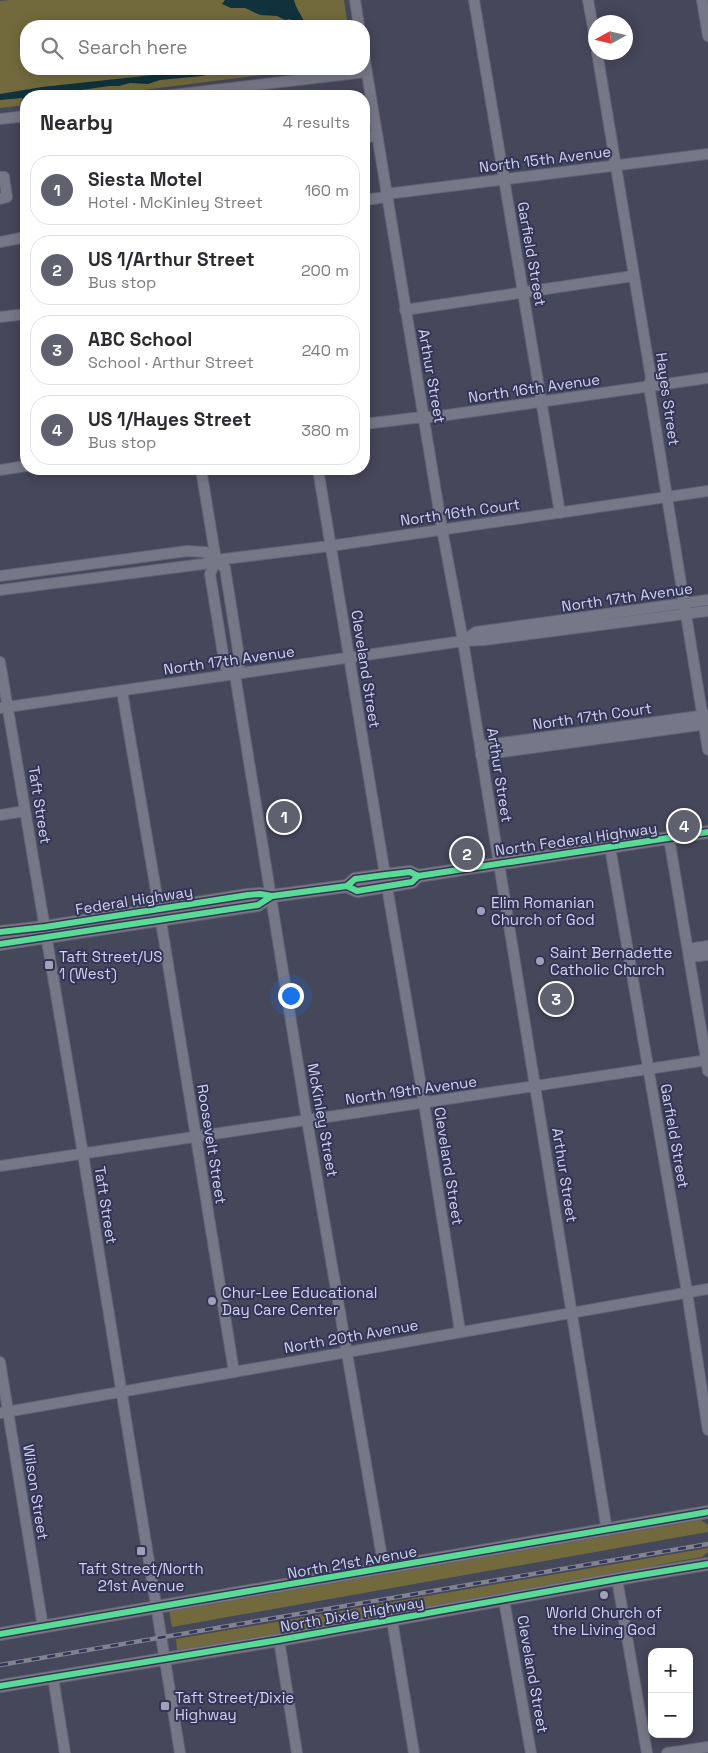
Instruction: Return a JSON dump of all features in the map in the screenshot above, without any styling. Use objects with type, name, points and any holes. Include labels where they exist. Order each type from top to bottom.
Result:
[{"type":"main road","name":"North Federal Highway","points":[[418,876],[708,832]]},
{"type":"main road","name":"Federal Highway","points":[[0,944],[46,932],[160,915],[258,905],[272,896],[347,886],[357,891],[386,881],[412,882],[418,876]]},
{"type":"main road","name":"Federal Highway","points":[[0,932],[46,932]]},
{"type":"main road","name":"North 21st Avenue","points":[[0,1634],[607,1531],[708,1512]]},
{"type":"main road","name":"North Dixie Highway","points":[[0,1686],[279,1640],[708,1564]]},
{"type":"street","points":[[355,0],[358,20]]},
{"type":"street","name":"Garfield Street","points":[[474,0],[560,513]]},
{"type":"street","points":[[588,0],[591,15]]},
{"type":"street","points":[[702,0],[708,36]]},
{"type":"street","name":"Hayes Street","points":[[598,60],[651,378],[649,386],[705,720],[708,750]]},
{"type":"street","points":[[214,90],[341,75]]},
{"type":"street","name":"Arthur Street","points":[[367,75],[369,90]]},
{"type":"street","name":"Arthur Street","points":[[370,95],[442,529],[463,641],[607,1531]]},
{"type":"street","points":[[0,119],[20,117]]},
{"type":"street","points":[[370,137],[377,136]]},
{"type":"street","name":"North 15th Avenue","points":[[370,199],[504,178],[708,154]]},
{"type":"street","points":[[2,177],[3,198]]},
{"type":"street","points":[[0,242],[20,238]]},
{"type":"street","points":[[405,310],[633,276]]},
{"type":"street","points":[[0,317],[20,315]]},
{"type":"street","name":"North 16th Avenue","points":[[370,423],[424,418],[708,378]]},
{"type":"street","points":[[0,470],[20,467]]},
{"type":"street","name":"McKinley Street","points":[[202,475],[216,560],[210,574],[225,666],[235,675]]},
{"type":"street","name":"Cleveland Street","points":[[319,475],[424,1103],[460,1332]]},
{"type":"street","name":"North 16th Court","points":[[0,590],[203,564],[216,560],[330,546],[708,492]]},
{"type":"street","points":[[195,551],[205,545],[212,537]]},
{"type":"street","points":[[0,576],[195,551],[205,552],[216,560]]},
{"type":"street","name":"McKinley Street","points":[[216,560],[225,568],[240,663],[235,675],[384,1569]]},
{"type":"street","name":"North 17th Avenue","points":[[4,707],[463,641],[484,640],[686,609],[708,600]]},
{"type":"street","name":"North 17th Avenue","points":[[686,609],[708,611]]},
{"type":"street","name":"Taft Street","points":[[0,662],[4,707],[25,811],[46,932],[180,1753]]},
{"type":"street","name":"Roosevelt Street","points":[[122,691],[234,1372]]},
{"type":"street","name":"North 17th Court","points":[[481,751],[705,720]]},
{"type":"street","points":[[0,815],[25,811]]},
{"type":"street","points":[[669,838],[707,1064]]},
{"type":"street","name":"Garfield Street","points":[[610,847],[687,1292],[708,1430]]},
{"type":"street","points":[[689,953],[708,946]]},
{"type":"street","points":[[689,953],[708,955]]},
{"type":"street","name":"North 19th Avenue","points":[[0,1166],[536,1086],[707,1064]]},
{"type":"street","name":"North 20th Avenue","points":[[4,1412],[708,1289]]},
{"type":"street","name":"Wilson Street","points":[[0,1362],[4,1412],[43,1627]]},
{"type":"street","points":[[616,1579],[647,1753]]},
{"type":"street","name":"Cleveland Street","points":[[504,1600],[531,1753]]},
{"type":"street","points":[[392,1620],[414,1753]]},
{"type":"street","points":[[279,1640],[297,1753]]},
{"type":"street","points":[[53,1677],[65,1753]]},
{"type":"street","points":[[667,1753],[708,1747]]},
{"type":"shaded area","points":[[344,0],[347,20],[20,20],[20,75],[262,75],[143,90],[20,90],[20,106],[0,108],[0,1]]},
{"type":"shaded area","points":[[701,1520],[708,1525],[708,1532],[172,1627],[169,1611]]},
{"type":"shaded area","points":[[708,1548],[708,1552],[702,1557],[657,1565],[624,1574],[177,1651],[176,1639]]},
{"type":"water","points":[[225,0],[294,0],[303,20],[285,20],[277,16],[260,15],[245,8],[231,8],[222,4]]},
{"type":"water","points":[[153,75],[206,75],[160,80],[148,84],[130,83],[81,90],[24,90]]},
{"type":"water","points":[[20,91],[20,98],[0,100],[0,94]]},
{"type":"railway","points":[[0,1665],[708,1544]]},
{"type":"cycle path","points":[[418,876],[708,832]]},
{"type":"cycle path","points":[[0,932],[45,927],[248,895],[272,896],[347,886],[355,879],[410,872],[418,876]]},
{"type":"cycle path","points":[[347,886],[357,891],[412,882],[418,876]]},
{"type":"cycle path","points":[[0,944],[258,905],[272,896]]},
{"type":"cycle path","points":[[0,1634],[708,1512]]},
{"type":"cycle path","points":[[0,1686],[279,1640],[708,1564]]},
{"type":"place","name":"Siesta Motel","points":[[284,817]]},
{"type":"place","name":"US 1/Hayes Street","points":[[684,826]]},
{"type":"place","name":"US 1/Arthur Street","points":[[467,854]]},
{"type":"place","name":"Elim Romanian Church of God","points":[[481,911]]},
{"type":"place","name":"Saint Bernadette Catholic Church","points":[[540,961]]},
{"type":"place","name":"Taft Street/US 1 (West)","points":[[49,965]]},
{"type":"place","name":"ABC School","points":[[556,999]]},
{"type":"place","name":"Chur-Lee Educational Day Care Center","points":[[212,1301]]},
{"type":"place","name":"Taft Street/North 21st Avenue","points":[[141,1551]]},
{"type":"place","name":"World Church of the Living God","points":[[604,1595]]},
{"type":"place","name":"Taft Street/Dixie Highway","points":[[165,1706]]}]
